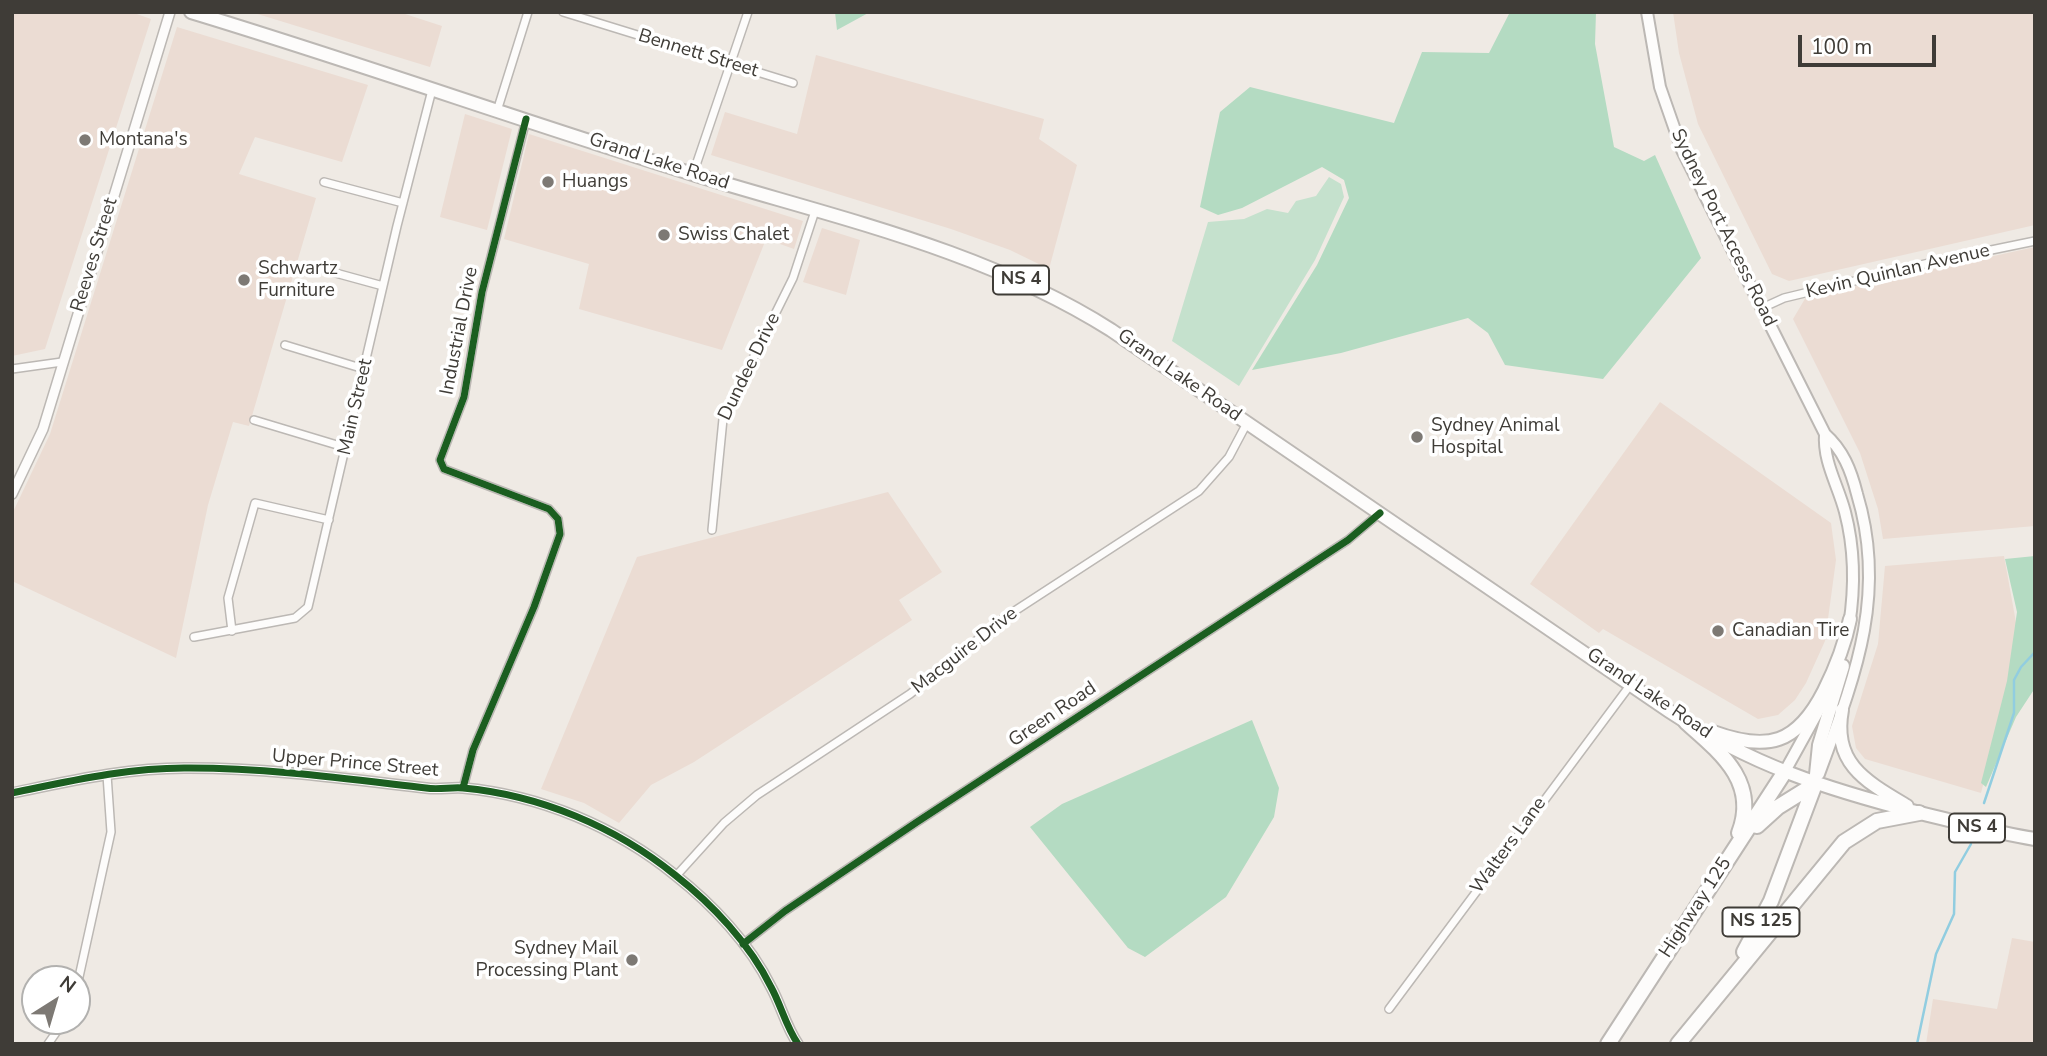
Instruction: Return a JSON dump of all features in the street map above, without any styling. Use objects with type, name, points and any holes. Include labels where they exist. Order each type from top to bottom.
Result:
[{"type":"highway","points":[[1686,722],[1730,763],[1742,785],[1745,805],[1737,836],[1693,911]]},
{"type":"highway","name":"Highway 125","points":[[1608,1044],[1784,773]]},
{"type":"highway","points":[[1727,861],[1745,837],[1778,807],[1815,784]]},
{"type":"highway","name":"NS 125","points":[[1677,1044],[1738,961],[1757,929],[1776,888],[1815,784]]},
{"type":"highway","points":[[1677,1044],[1844,842],[1877,821],[1919,813]]},
{"type":"main road","name":"Grand Lake Road","points":[[191,12],[693,174],[929,244],[1031,285],[1104,325],[1686,722],[1724,745],[1784,773],[1863,800],[2035,839]]},
{"type":"main road","name":"Sydney Port Access Road","points":[[1647,12],[1655,65],[1674,130],[1825,434],[1840,447],[1856,488],[1866,526],[1870,601],[1864,637],[1842,710],[1815,784]]},
{"type":"main road","name":"Sydney Port Access Road","points":[[1784,773],[1826,701],[1843,657],[1850,619],[1853,580],[1851,541],[1840,496],[1824,453],[1825,434]]},
{"type":"main road","points":[[1686,722],[1750,742],[1775,741],[1796,732],[1811,715],[1828,684],[1842,651],[1850,619]]},
{"type":"main road","points":[[1815,784],[1815,765],[1844,664],[1850,619]]},
{"type":"main road","points":[[1842,710],[1840,743],[1849,762],[1878,788],[1919,813]]},
{"type":"street","name":"Reeves Street","points":[[12,494],[43,429],[61,362],[170,12]]},
{"type":"street","points":[[497,111],[528,12]]},
{"type":"street","name":"Bennett Street","points":[[563,12],[793,83]]},
{"type":"street","points":[[693,174],[748,12]]},
{"type":"street","name":"Main Street","points":[[194,637],[295,618],[304,612],[310,602],[383,286],[432,90]]},
{"type":"street","name":"Industrial Drive","points":[[463,788],[473,750],[534,607],[561,529],[557,516],[550,509],[444,469],[440,460],[464,397],[482,292],[526,119]]},
{"type":"street","points":[[324,182],[403,203]]},
{"type":"street","name":"Dundee Drive","points":[[712,530],[723,419],[793,278],[815,211]]},
{"type":"street","name":"Kevin Quinlan Avenue","points":[[1762,307],[1784,298],[1933,262],[2035,242]]},
{"type":"street","points":[[310,266],[383,286]]},
{"type":"street","points":[[285,345],[364,369]]},
{"type":"street","points":[[12,369],[61,362]]},
{"type":"street","points":[[254,420],[347,448]]},
{"type":"street","name":"Macguire Drive","points":[[676,876],[724,823],[757,795],[906,696],[1007,617],[1199,491],[1229,457],[1247,423]]},
{"type":"street","points":[[232,631],[228,598],[255,503],[329,520]]},
{"type":"street","name":"Green Road","points":[[743,944],[785,911],[917,822],[1348,540],[1380,513]]},
{"type":"street","name":"Walters Lane","points":[[1389,1009],[1631,684]]},
{"type":"street","name":"Upper Prince Street","points":[[12,793],[107,775],[191,768],[384,781],[429,789],[463,788],[506,796],[589,821],[619,836],[676,876],[743,944],[770,984],[798,1044]]},
{"type":"street","points":[[82,965],[110,838],[112,813],[107,775]]},
{"type":"shaded area","points":[[12,12],[131,12],[151,19],[45,349],[12,356]]},
{"type":"shaded area","points":[[251,12],[399,12],[442,26],[430,67]]},
{"type":"shaded area","points":[[1673,12],[2035,12],[2035,225],[1789,281],[1772,274],[1698,124],[1679,53]]},
{"type":"shaded area","points":[[177,27],[368,85],[342,162],[255,137],[239,174],[316,198],[249,426],[233,422],[208,505],[176,658],[12,581],[12,514],[50,434]]},
{"type":"shaded area","points":[[816,55],[1044,119],[1039,139],[1077,165],[1049,269],[1010,250],[951,229],[711,155],[725,112],[797,134]]},
{"type":"shaded area","points":[[465,114],[512,129],[487,230],[440,217]]},
{"type":"shaded area","points":[[529,134],[803,221],[794,249],[766,239],[722,350],[579,309],[589,264],[504,239]]},
{"type":"shaded area","points":[[822,228],[860,240],[846,295],[803,282]]},
{"type":"shaded area","points":[[2035,247],[2035,526],[1883,539],[1878,509],[1860,453],[1793,319],[1806,297]]},
{"type":"shaded area","points":[[1660,402],[1831,523],[1836,560],[1825,641],[1806,683],[1795,700],[1778,715],[1758,719],[1603,629],[1599,633],[1530,584]]},
{"type":"shaded area","points":[[888,492],[942,572],[899,600],[912,620],[694,762],[651,785],[619,823],[584,803],[541,789],[637,557]]},
{"type":"shaded area","points":[[2004,556],[2017,628],[2010,680],[1981,793],[1865,759],[1856,748],[1852,726],[1878,644],[1885,566]]},
{"type":"shaded area","points":[[2012,938],[2035,942],[2035,1044],[1926,1044],[1933,999],[1997,1009]]},
{"type":"green space","points":[[835,12],[870,12],[837,30]]},
{"type":"green space","points":[[1510,12],[1596,12],[1595,44],[1614,147],[1644,161],[1655,155],[1701,258],[1603,379],[1505,365],[1488,333],[1468,318],[1341,353],[1252,370],[1317,265],[1349,198],[1344,180],[1322,167],[1242,208],[1218,215],[1200,207],[1220,112],[1250,87],[1394,123],[1422,52],[1489,53]]},
{"type":"green space","points":[[1329,177],[1341,184],[1344,197],[1315,260],[1239,386],[1172,341],[1208,222],[1244,219],[1267,209],[1288,213],[1296,201],[1316,196]]},
{"type":"green space","points":[[2035,556],[2035,688],[2016,717],[1986,787],[1981,783],[2007,681],[2017,612],[2005,559]]},
{"type":"green space","points":[[1252,720],[1279,788],[1274,817],[1226,897],[1145,957],[1128,948],[1030,827],[1062,804]]},
{"type":"waterway","points":[[1984,803],[2014,713],[2014,680],[2021,667],[2035,652]]},
{"type":"waterway","points":[[1917,1044],[1936,954],[1954,914],[1955,872],[1971,844]]},
{"type":"cycle path","points":[[463,788],[473,750],[534,607],[560,534],[558,519],[549,509],[444,469],[440,460],[464,397],[482,292],[526,119]]},
{"type":"cycle path","points":[[743,944],[785,911],[917,822],[1348,540],[1380,513]]},
{"type":"cycle path","points":[[12,793],[123,772],[168,768],[220,768],[431,789],[463,788],[548,806],[576,816],[628,842],[675,875],[703,899],[752,955],[771,987],[798,1044]]},
{"type":"place","name":"Montana's","points":[[85,140]]},
{"type":"place","name":"Huangs","points":[[548,182]]},
{"type":"place","name":"Swiss Chalet","points":[[664,235]]},
{"type":"place","name":"Schwartz Furniture","points":[[244,280]]},
{"type":"place","name":"Sydney Animal Hospital","points":[[1417,437]]},
{"type":"place","name":"Canadian Tire","points":[[1718,631]]},
{"type":"place","name":"Sydney Mail Processing Plant","points":[[632,960]]}]
